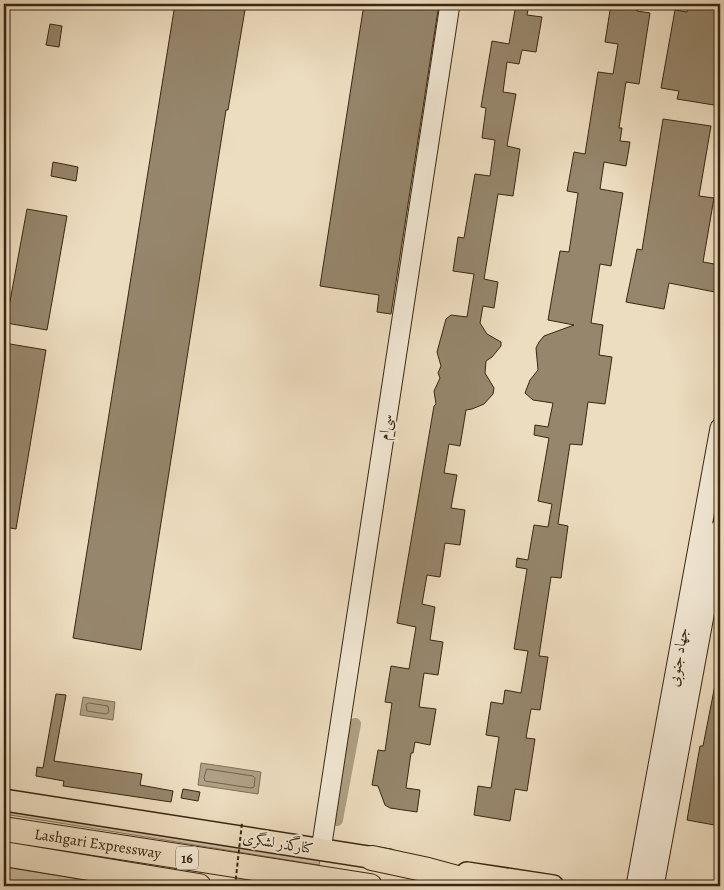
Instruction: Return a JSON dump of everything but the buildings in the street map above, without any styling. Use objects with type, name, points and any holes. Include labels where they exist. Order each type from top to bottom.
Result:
[{"type":"highway","name":"Lashgari Expressway","points":[[4,829],[370,886]]},
{"type":"highway","name":"Lashgari Expressway","points":[[4,854],[199,886]]},
{"type":"highway","points":[[372,858],[428,870],[487,886]]},
{"type":"main road","name":"کنارگذر لشگری","points":[[4,800],[553,886]]},
{"type":"street","name":"سی‌ام","points":[[321,850],[450,4]]},
{"type":"street","name":"جهاد جنوبی","points":[[636,886],[720,428]]},
{"type":"street","name":"جهاد جنوبی","points":[[654,886],[720,530]]},
{"type":"path","points":[[235,886],[242,823]]},
{"type":"shaded area","points":[[4,804],[321,854],[319,865],[4,814]]},
{"type":"shaded area","points":[[4,867],[123,886],[21,886],[4,884]]},
{"type":"water","points":[[83,697],[115,702],[113,720],[80,715]]},
{"type":"water","points":[[201,763],[261,772],[258,794],[198,785]]},
{"type":"waterway","points":[[337,820],[355,724]]}]
